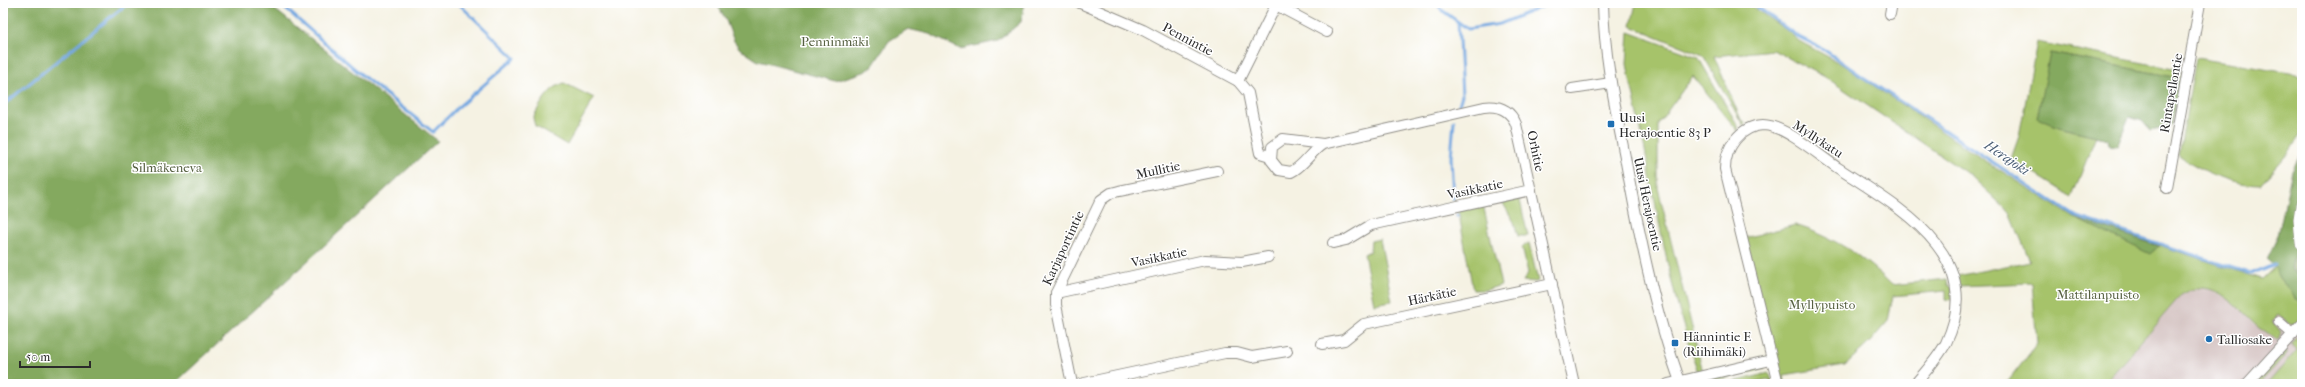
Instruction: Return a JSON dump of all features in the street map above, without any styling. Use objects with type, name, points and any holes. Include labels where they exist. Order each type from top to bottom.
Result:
[{"type":"main road","points":[[2302,206],[2300,219],[2302,243]]},
{"type":"street","name":"Pennintie","points":[[1080,3],[1143,30],[1238,81]]},
{"type":"street","name":"Uusi Herajoentie","points":[[1603,3],[1604,33],[1611,83],[1641,234],[1660,318],[1681,383]]},
{"type":"street","points":[[1890,14],[1892,3]]},
{"type":"street","name":"Rintapellontie","points":[[2167,188],[2200,3]]},
{"type":"street","points":[[1270,156],[1260,153],[1248,93],[1238,81],[1276,4],[1327,32]]},
{"type":"street","points":[[1572,89],[1611,83]]},
{"type":"street","name":"Orhitie","points":[[1323,144],[1282,139],[1274,144],[1270,156],[1274,166],[1278,170],[1291,172],[1300,166],[1315,149],[1323,144],[1484,107],[1500,106],[1510,114],[1516,124],[1574,384]]},
{"type":"street","name":"Myllykatu","points":[[1778,384],[1725,169],[1729,150],[1738,137],[1749,129],[1763,125],[1784,132],[1888,200],[1928,232],[1944,255],[1954,282],[1955,316],[1945,344],[1915,384]]},
{"type":"street","name":"Mullitie","points":[[1105,196],[1119,191],[1217,171]]},
{"type":"street","name":"Vasikkatie","points":[[1333,243],[1346,240],[1371,225],[1531,190]]},
{"type":"street","name":"Karjaportintie","points":[[1072,384],[1056,305],[1056,293],[1098,205],[1105,196]]},
{"type":"street","name":"Vasikkatie","points":[[1056,293],[1205,260],[1242,262],[1268,258]]},
{"type":"street","name":"Härkätie","points":[[1322,344],[1344,340],[1364,324],[1552,284]]},
{"type":"street","points":[[2279,322],[2292,334]]},
{"type":"street","points":[[2247,384],[2302,324]]},
{"type":"street","points":[[1080,384],[1225,353],[1237,353],[1252,357],[1287,351]]},
{"type":"street","points":[[1668,384],[1681,383],[1771,360]]},
{"type":"shaded area","points":[[2199,287],[2212,290],[2233,302],[2254,324],[2302,297],[2302,384],[2104,384],[2181,295]]},
{"type":"green space","name":"Silmäkeneva","points":[[3,3],[267,3],[438,141],[174,384],[3,384]]},
{"type":"green space","name":"Penninmäki","points":[[716,3],[1025,3],[1021,22],[998,41],[960,49],[929,34],[908,29],[889,41],[872,67],[864,72],[835,81],[758,61],[740,49],[734,41],[725,18]]},
{"type":"green space","name":"Mattilanpuisto","points":[[1636,3],[1747,3],[1789,32],[1799,41],[1843,65],[1975,154],[2073,217],[2262,279],[2276,266],[2279,278],[2294,294],[2295,299],[2302,303],[2302,317],[2296,323],[2289,324],[2278,315],[2272,321],[2281,332],[2278,340],[2268,335],[2240,309],[2220,294],[2210,289],[2194,289],[2181,295],[2104,384],[2006,384],[2037,344],[2032,283],[1959,286],[1957,276],[2030,261],[2010,213],[1971,176],[1827,78],[1773,50],[1714,56],[1741,120],[1745,123],[1743,125],[1703,55],[1631,26]]},
{"type":"green space","points":[[1629,32],[1698,57],[1738,126],[1738,131],[1693,76],[1658,124],[1658,188],[1703,372],[1698,372],[1686,336],[1676,300],[1660,227],[1627,64]]},
{"type":"green space","points":[[2037,42],[2179,70],[2179,78],[2050,53],[2059,127],[2096,136],[2072,197],[2011,159],[2019,136]]},
{"type":"green space","points":[[2050,53],[2179,78],[2172,126],[2150,130],[2142,121],[2129,117],[2117,146],[2109,145],[2108,139],[2059,127],[2037,118]]},
{"type":"green space","points":[[2196,58],[2302,75],[2302,133],[2289,152],[2260,185],[2239,183],[2228,180],[2207,172],[2179,155]]},
{"type":"green space","points":[[564,83],[594,98],[567,145],[535,126],[533,118],[549,92],[558,85]]},
{"type":"green space","points":[[2302,152],[2302,178],[2293,217],[2296,250],[2292,263],[2293,269],[2302,281],[2302,303],[2295,299],[2293,293],[2278,276],[2274,265],[2267,259],[2278,236],[2292,170]]},
{"type":"green space","points":[[1519,196],[1528,236],[1518,236],[1514,222],[1501,200]]},
{"type":"green space","points":[[1483,204],[1501,285],[1486,290],[1473,290],[1458,209]]},
{"type":"green space","points":[[2073,217],[2159,246],[2150,254]]},
{"type":"green space","name":"Myllypuisto","points":[[1795,225],[1823,235],[1859,256],[1892,285],[1947,279],[1948,285],[1952,287],[1952,300],[1946,299],[1946,291],[1893,296],[1888,321],[1869,343],[1845,365],[1784,375],[1785,383],[1783,384],[1745,238]]},
{"type":"green space","points":[[1380,239],[1392,301],[1374,304],[1364,254],[1370,251],[1371,241]]},
{"type":"green space","points":[[1529,243],[1538,281],[1536,282],[1523,281],[1528,273],[1522,247]]},
{"type":"green space","points":[[2296,250],[2302,267],[2302,281],[2294,267]]},
{"type":"green space","points":[[2302,332],[2302,384],[2267,384],[2297,350],[2292,343]]},
{"type":"green space","points":[[2285,350],[2288,352],[2259,384],[2255,384]]},
{"type":"green space","points":[[1761,366],[1765,369],[1702,383],[1701,380]]},
{"type":"green space","points":[[1769,373],[1774,384],[1771,384],[1769,379],[1743,384],[1725,384]]},
{"type":"waterway","points":[[3,105],[128,3]]},
{"type":"waterway","points":[[279,3],[364,77],[433,132],[457,108],[515,58],[458,3]]},
{"type":"waterway","name":"Herajoki","points":[[1436,3],[1443,11],[1468,29],[1500,24],[1551,3]]},
{"type":"waterway","name":"Herajoki","points":[[1752,3],[1797,36],[1823,49],[1863,77],[2075,216],[2249,273],[2258,272],[2275,265]]},
{"type":"waterway","points":[[1458,22],[1462,95],[1459,105]]},
{"type":"waterway","points":[[1453,199],[1451,157],[1454,121]]},
{"type":"place","name":"Uusi Herajoentie 83 P","points":[[1611,124]]},
{"type":"place","name":"Talliosake","points":[[2209,339]]},
{"type":"place","name":"Hännintie E (Riihimäki)","points":[[1675,343]]}]
